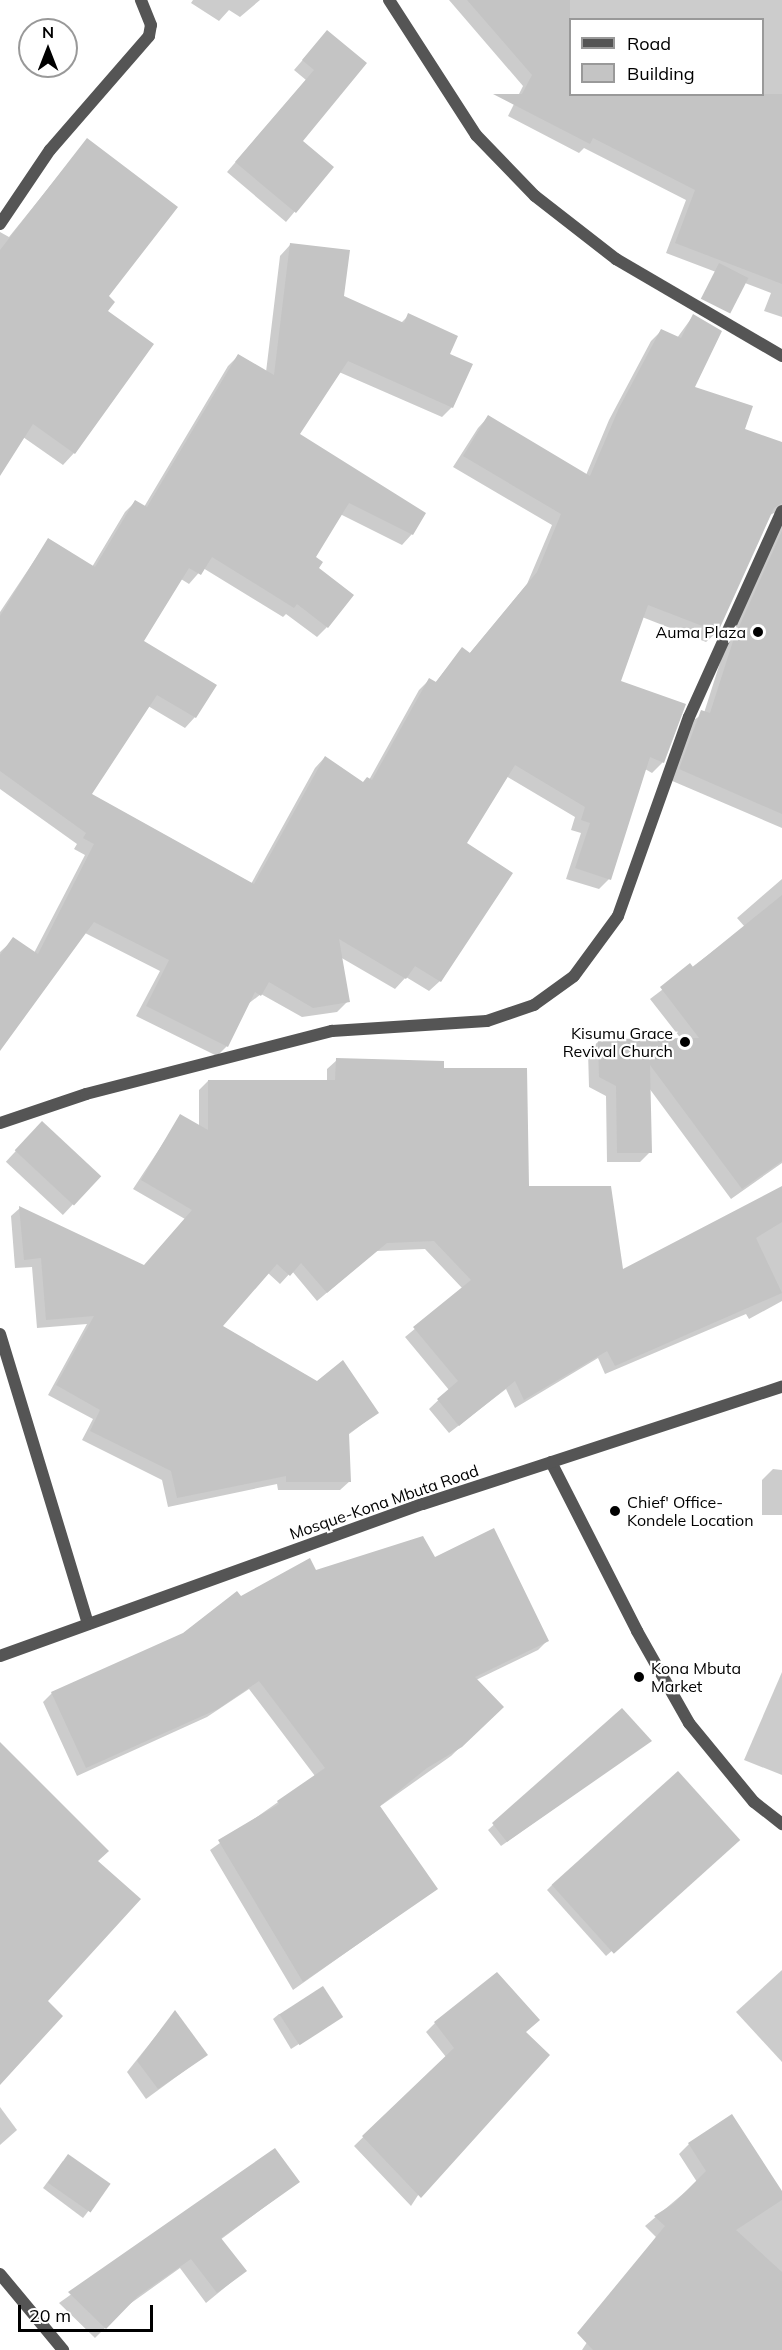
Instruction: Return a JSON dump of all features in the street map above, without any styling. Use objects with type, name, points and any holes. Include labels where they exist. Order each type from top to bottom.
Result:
[{"type":"street","points":[[0,224],[50,150],[149,36],[151,25],[141,0]]},
{"type":"street","points":[[389,0],[476,135],[535,196],[616,259],[782,356]]},
{"type":"street","points":[[0,1123],[97,1091],[332,1031],[487,1021],[534,1005],[574,976],[618,916],[689,717],[782,511]]},
{"type":"street","points":[[0,1334],[88,1624]]},
{"type":"street","name":"Mosque-Kona Mbuta Road","points":[[0,1656],[551,1462],[782,1387]]},
{"type":"street","points":[[551,1462],[637,1631],[689,1723],[746,1794],[782,1824]]},
{"type":"street","points":[[0,2274],[63,2350]]},
{"type":"building","points":[[467,0],[570,0],[569,96],[764,96],[764,94],[782,94],[782,284],[675,243],[695,190],[593,138],[590,144],[493,94],[522,94],[532,75]]},
{"type":"building","points":[[327,30],[367,63],[303,141],[334,167],[296,213],[235,162],[314,70],[302,60]]},
{"type":"building","points":[[87,138],[178,207],[109,296],[115,302],[108,311],[154,344],[75,454],[33,424],[0,476],[0,250]]},
{"type":"building","points":[[290,243],[350,250],[344,296],[404,323],[408,313],[458,336],[450,354],[473,364],[453,408],[348,361],[300,434],[426,513],[413,535],[349,503],[316,557],[323,562],[319,568],[354,595],[328,628],[297,604],[294,608],[212,557],[201,575],[189,568],[144,641],[217,685],[196,718],[157,695],[92,794],[254,884],[325,756],[363,782],[367,777],[372,780],[429,678],[436,682],[462,647],[470,653],[537,572],[561,514],[463,456],[488,415],[590,476],[619,408],[661,329],[681,338],[693,314],[722,331],[695,387],[753,406],[745,429],[782,442],[782,503],[774,508],[718,632],[648,605],[621,681],[686,704],[664,763],[650,757],[611,880],[575,868],[590,823],[581,820],[585,807],[515,765],[467,843],[513,873],[441,982],[415,966],[406,979],[339,939],[350,1002],[313,1008],[269,982],[261,996],[255,992],[228,1047],[146,1006],[169,960],[94,922],[0,1051],[0,955],[13,937],[38,954],[94,844],[83,838],[86,833],[0,771],[0,616],[48,538],[95,567],[135,500],[147,507],[238,354],[274,375]]},
{"type":"building","points":[[719,263],[748,278],[730,314],[701,299]]},
{"type":"building","points":[[782,531],[782,814],[679,769],[701,710],[710,713],[734,638]]},
{"type":"building","points":[[782,895],[782,1161],[742,1189],[650,1065],[652,1153],[617,1153],[616,1086],[599,1077],[598,1039],[699,1038],[660,987],[690,963],[693,967]]},
{"type":"building","points":[[336,1058],[444,1061],[444,1068],[527,1068],[529,1186],[611,1186],[623,1269],[782,1186],[782,1222],[756,1238],[782,1293],[615,1366],[607,1351],[524,1400],[515,1381],[459,1426],[437,1399],[458,1381],[413,1327],[471,1280],[434,1241],[387,1243],[327,1293],[301,1263],[290,1276],[277,1264],[223,1326],[317,1381],[343,1360],[379,1413],[349,1433],[351,1482],[286,1482],[286,1476],[177,1498],[171,1471],[90,1431],[100,1410],[56,1385],[94,1316],[46,1320],[41,1258],[24,1260],[19,1206],[144,1265],[192,1210],[141,1180],[180,1114],[208,1130],[208,1080],[335,1080]]},
{"type":"building","points":[[42,1121],[101,1176],[74,1205],[15,1150]]},
{"type":"building","points":[[494,1528],[549,1641],[475,1677],[504,1707],[462,1747],[427,1768],[380,1806],[438,1889],[303,1982],[218,1840],[279,1804],[277,1801],[325,1768],[259,1681],[218,1709],[86,1768],[51,1692],[183,1633],[237,1591],[241,1596],[310,1558],[316,1570],[423,1536],[435,1557]]},
{"type":"building","points":[[622,1708],[652,1741],[507,1842],[492,1823]]},
{"type":"building","points":[[0,1742],[109,1851],[98,1861],[141,1899],[48,2001],[63,2016],[0,2085]]},
{"type":"building","points":[[678,1771],[740,1840],[614,1954],[552,1885]]},
{"type":"building","points":[[497,1972],[540,2020],[526,2032],[550,2055],[421,2198],[362,2136],[454,2048],[434,2022]]},
{"type":"building","points":[[323,1986],[343,2017],[300,2045],[279,2014]]},
{"type":"building","points":[[175,2010],[208,2055],[158,2089],[137,2061]]},
{"type":"building","points":[[732,2114],[782,2191],[782,2200],[736,2230],[782,2272],[782,2350],[593,2350],[577,2333],[665,2226],[654,2216],[673,2204],[706,2171],[688,2143]]},
{"type":"building","points":[[275,2148],[300,2182],[221,2238],[247,2271],[217,2293],[191,2259],[138,2296],[106,2329],[68,2292]]},
{"type":"building","points":[[68,2154],[111,2184],[91,2212],[48,2183]]},
{"type":"place","name":"Auma Plaza","points":[[758,632]]},
{"type":"place","name":"Kisumu Grace Revival Church","points":[[685,1042]]},
{"type":"place","name":"Chief' Office- Kondele Location","points":[[615,1511]]},
{"type":"place","name":"Kona Mbuta Market","points":[[639,1677]]}]
